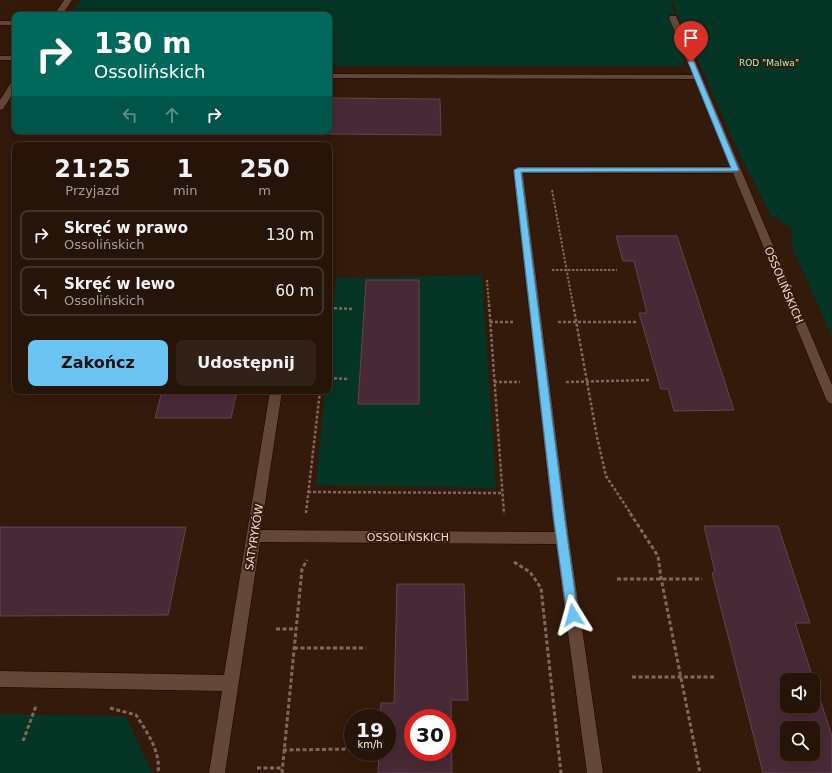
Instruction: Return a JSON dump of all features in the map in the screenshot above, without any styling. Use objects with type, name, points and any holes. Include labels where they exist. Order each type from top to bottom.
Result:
[{"type":"street","points":[[60,12],[68,0]]},
{"type":"street","name":"OSSOLIŃSKICH","points":[[673,18],[832,399]]},
{"type":"street","points":[[0,23],[12,23]]},
{"type":"street","points":[[0,58],[12,58]]},
{"type":"street","points":[[332,76],[697,77]]},
{"type":"street","points":[[0,107],[12,89]]},
{"type":"street","points":[[595,773],[562,538],[518,170],[736,170]]},
{"type":"street","name":"SATYRYKÓW","points":[[216,773],[276,394]]},
{"type":"street","name":"OSSOLIŃSKICH","points":[[254,536],[562,538]]},
{"type":"street","points":[[0,679],[230,683]]},
{"type":"path","points":[[551,185],[586,381],[606,476],[658,556],[661,578],[700,773]]},
{"type":"path","points":[[546,270],[617,270]]},
{"type":"path","points":[[487,280],[504,515]]},
{"type":"path","points":[[332,307],[354,309]]},
{"type":"path","points":[[490,322],[514,322]]},
{"type":"path","points":[[555,322],[636,322]]},
{"type":"path","points":[[332,378],[348,379]]},
{"type":"path","points":[[563,382],[651,380]]},
{"type":"path","points":[[494,382],[524,382]]},
{"type":"path","points":[[306,514],[320,394]]},
{"type":"path","points":[[308,492],[502,493]]},
{"type":"path","points":[[282,773],[302,569],[305,562],[312,557]]},
{"type":"path","points":[[511,561],[522,566],[534,576],[541,588],[561,773]]},
{"type":"path","points":[[617,579],[702,579]]},
{"type":"path","points":[[276,629],[296,629]]},
{"type":"path","points":[[294,648],[366,648]]},
{"type":"path","points":[[632,677],[716,677]]},
{"type":"path","points":[[28,706],[43,706]]},
{"type":"path","points":[[23,741],[36,706]]},
{"type":"path","points":[[102,708],[110,708],[136,715],[151,740],[160,768],[158,773]]},
{"type":"path","points":[[284,750],[344,749]]},
{"type":"path","points":[[257,768],[282,768]]},
{"type":"green space","points":[[81,0],[671,0],[684,66],[332,66],[332,12],[72,12]]},
{"type":"green space","name":"ROD \"Malwa\"","points":[[671,0],[832,0],[832,337],[792,247],[791,227],[771,216],[740,155]]},
{"type":"green space","points":[[482,275],[496,488],[316,485],[325,394],[332,394],[332,321],[336,278]]},
{"type":"green space","points":[[0,714],[126,716],[152,773],[0,773]]},
{"type":"building","points":[[332,98],[440,99],[441,135],[329,134],[332,134]]},
{"type":"building","points":[[616,236],[677,236],[734,410],[674,411],[668,389],[661,389],[639,313],[647,313],[634,261],[623,261]]},
{"type":"building","points":[[366,280],[419,280],[419,404],[358,404]]},
{"type":"building","points":[[161,394],[236,394],[231,418],[155,418]]},
{"type":"building","points":[[704,526],[778,526],[810,623],[795,623],[811,673],[780,673],[780,713],[820,713],[820,699],[832,736],[832,773],[763,773],[712,573],[715,572]]},
{"type":"building","points":[[0,527],[186,527],[168,615],[0,616]]},
{"type":"building","points":[[397,584],[464,584],[468,700],[451,700],[451,709],[404,709],[404,761],[452,761],[452,773],[378,773],[379,761],[396,761],[396,709],[381,709],[381,703],[394,703]]},
{"type":"route","points":[[573,615],[560,521],[518,170],[736,170],[691,62]]}]
